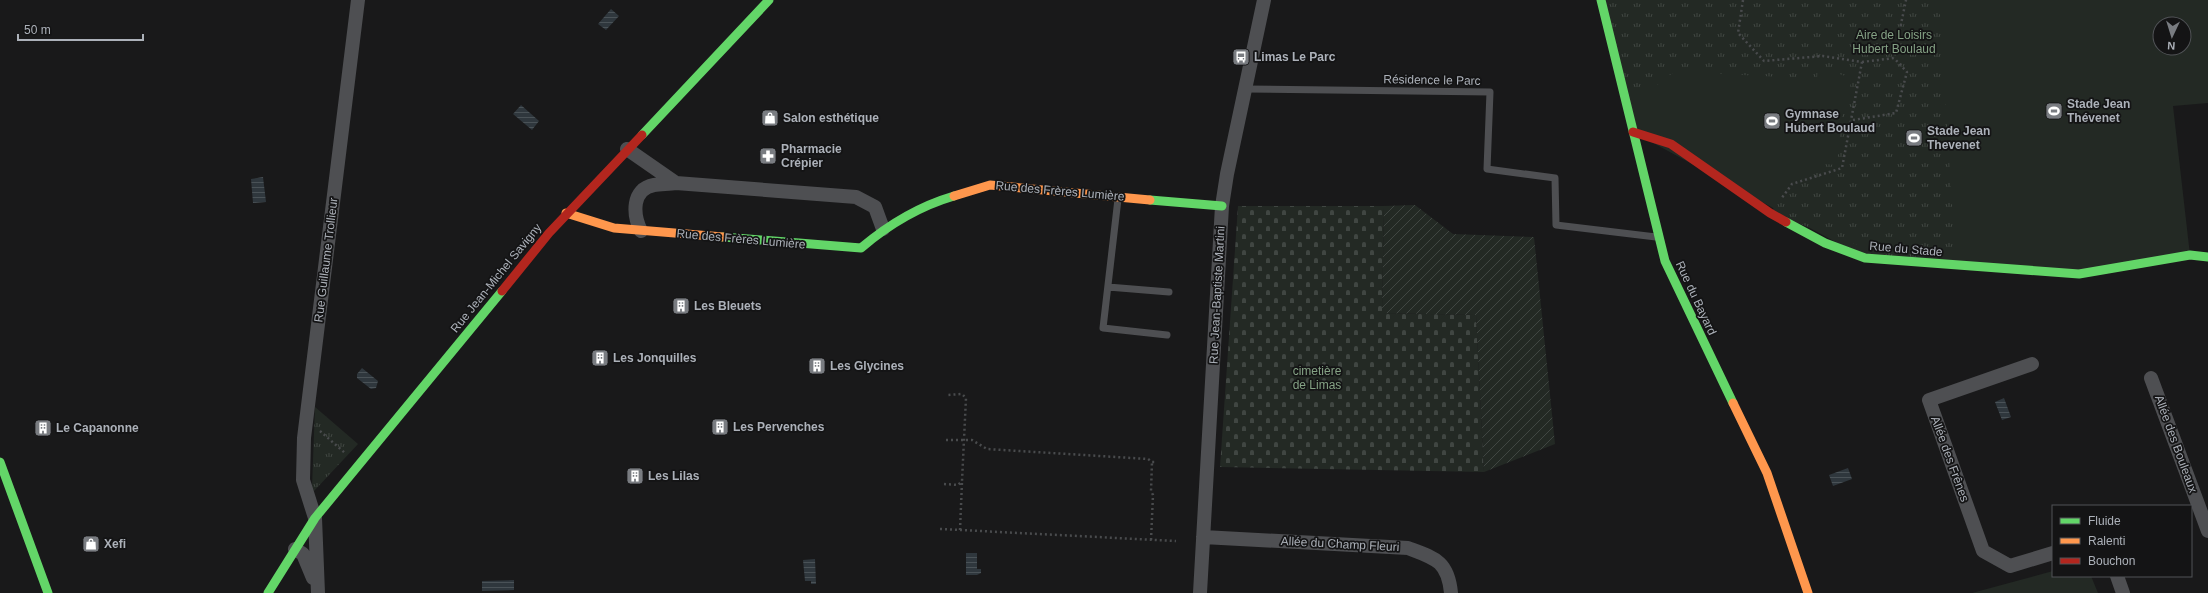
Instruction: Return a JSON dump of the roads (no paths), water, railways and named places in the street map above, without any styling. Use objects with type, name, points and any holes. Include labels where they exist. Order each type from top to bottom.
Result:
[{"type":"street","name":"Rue Guillaume Trollieur","points":[[317,589],[315,518],[303,480],[306,419],[358,0]]},
{"type":"street","name":"Rue Jean-Michel Savigny","points":[[268,593],[315,518],[566,213],[769,0]]},
{"type":"street","name":"Rue Jean-Baptiste Martini","points":[[1200,593],[1222,206],[1227,174],[1264,0]]},
{"type":"street","name":"Rue du Bayard","points":[[1600,0],[1658,237],[1669,268],[1767,473],[1808,593]]},
{"type":"street","name":"Rue du Stade","points":[[1633,132],[1671,144],[1770,213],[1825,243],[1865,258],[2079,274],[2190,255],[2208,257]]},
{"type":"street","points":[[627,149],[676,184]]},
{"type":"street","points":[[641,231],[634,215],[635,204],[641,191],[652,185],[676,184],[856,197],[875,207],[883,229]]},
{"type":"street","name":"Rue des Frères Lumière","points":[[566,213],[614,228],[861,248],[883,229],[936,201],[990,184],[1222,206]]},
{"type":"street","name":"Allée des Frênes","points":[[2032,364],[1929,400],[1983,551],[2010,566],[2052,553]]},
{"type":"street","name":"Allée des Bouleaux","points":[[2151,378],[2208,531]]},
{"type":"street","points":[[0,462],[48,593]]},
{"type":"street","points":[[0,500],[14,498]]},
{"type":"street","name":"Allée du Champ Fleuri","points":[[1203,537],[1408,548],[1437,558],[1450,578],[1451,593]]},
{"type":"street","points":[[295,549],[303,554],[317,589]]},
{"type":"street","points":[[2116,577],[2123,593]]},
{"type":"lane","name":"Résidence le Parc","points":[[1246,89],[1490,92],[1487,169],[1555,178],[1556,226],[1658,237]]},
{"type":"lane","points":[[1118,196],[1103,328],[1168,335]]},
{"type":"lane","points":[[1108,287],[1169,292]]},
{"type":"place","name":"Limas Le Parc","points":[[1241,57]]},
{"type":"place","name":"Stade Jean Thévenet","points":[[2054,111]]},
{"type":"place","name":"Salon esthétique","points":[[770,118]]},
{"type":"place","name":"Gymnase Hubert Boulaud","points":[[1772,121]]},
{"type":"place","name":"Stade Jean Thevenet","points":[[1914,138]]},
{"type":"place","name":"Pharmacie Crépier","points":[[768,156]]},
{"type":"place","name":"Les Bleuets","points":[[681,306]]},
{"type":"place","name":"Les Jonquilles","points":[[600,358]]},
{"type":"place","name":"Les Glycines","points":[[817,366]]},
{"type":"place","name":"Les Pervenches","points":[[720,427]]},
{"type":"place","name":"Le Capanonne","points":[[43,428]]},
{"type":"place","name":"Les Lilas","points":[[635,476]]},
{"type":"place","name":"Xefi","points":[[91,544]]},
{"type":"park label","name":"Aire de Loisirs Hubert Boulaud","points":[[1894,42]]},
{"type":"park label","name":"cimetière de Limas","points":[[1317,378]]}]
